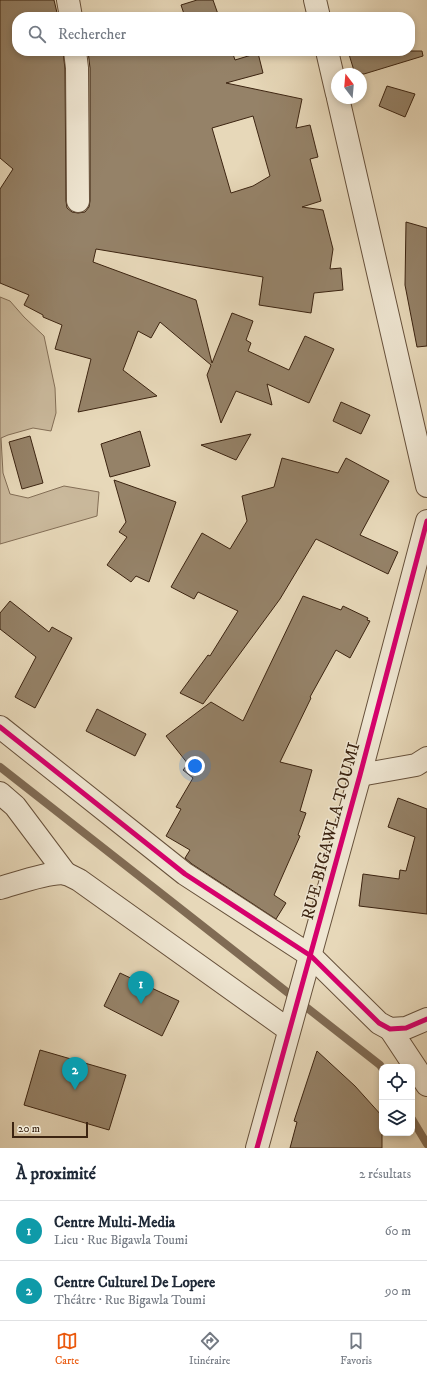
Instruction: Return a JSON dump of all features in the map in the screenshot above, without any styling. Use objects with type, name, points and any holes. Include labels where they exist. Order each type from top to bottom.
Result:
[{"type":"street","points":[[68,0],[70,12]]},
{"type":"street","points":[[315,0],[318,12]]},
{"type":"street","points":[[76,56],[77,68],[78,201]]},
{"type":"street","points":[[328,56],[331,68]]},
{"type":"street","points":[[339,104],[427,486]]},
{"type":"street","name":"RUE BIGAWLA TOUMI","points":[[257,1148],[360,775],[427,521]]},
{"type":"street","points":[[0,727],[185,874],[309,962],[379,1023],[390,1029],[427,1085]]},
{"type":"street","points":[[360,775],[416,765],[427,758]]},
{"type":"street","points":[[0,793],[15,806],[66,874],[79,880],[291,1022]]},
{"type":"street","points":[[0,888],[46,876],[66,874]]},
{"type":"street","points":[[390,1029],[406,1028],[427,1020]]},
{"type":"shaded area","points":[[0,297],[10,301],[44,336],[55,388],[56,413],[51,431],[33,428],[1,438],[3,473],[10,494],[28,498],[64,486],[99,492],[97,516],[0,544]]},
{"type":"building","points":[[0,0],[54,0],[57,12],[12,12],[12,56],[64,56],[65,69],[66,201],[67,208],[72,212],[85,212],[89,207],[90,201],[90,68],[89,56],[234,56],[235,60],[248,56],[259,56],[263,73],[226,83],[302,99],[296,128],[310,125],[318,157],[310,159],[321,201],[302,207],[323,210],[333,249],[330,269],[341,268],[343,290],[314,293],[311,313],[259,305],[263,277],[96,249],[93,262],[196,300],[212,363],[232,313],[253,321],[246,340],[251,343],[248,351],[289,370],[305,336],[334,349],[309,403],[267,384],[272,405],[236,391],[221,423],[207,375],[211,365],[160,322],[151,338],[138,331],[123,370],[157,396],[78,412],[91,359],[55,349],[62,325],[43,317],[43,315],[24,305],[29,295],[0,283],[0,189],[13,169],[0,158]],"holes":[[[253,116],[270,176],[253,186],[231,193],[212,128]]]},
{"type":"building","points":[[197,0],[213,0],[217,12],[183,12],[181,5]]},
{"type":"building","points":[[415,51],[422,51],[423,56],[367,73],[367,68],[353,68],[350,56],[415,56]]},
{"type":"building","points":[[387,86],[415,94],[405,117],[379,106]]},
{"type":"building","points":[[406,222],[427,228],[427,346],[417,347],[405,285]]},
{"type":"building","points":[[341,402],[370,415],[361,434],[333,421]]},
{"type":"building","points":[[140,431],[150,466],[110,477],[101,444]]},
{"type":"building","points":[[251,434],[236,460],[201,445]]},
{"type":"building","points":[[30,436],[43,483],[22,489],[9,442]]},
{"type":"building","points":[[282,458],[338,473],[346,458],[389,481],[360,535],[398,552],[388,574],[316,539],[280,599],[203,704],[180,693],[208,655],[210,656],[238,611],[198,592],[194,599],[171,587],[202,533],[230,549],[247,521],[242,496],[274,487]]},
{"type":"building","points":[[114,480],[176,502],[149,582],[136,576],[131,582],[107,565],[127,537],[119,532],[126,522]]},
{"type":"building","points":[[303,596],[341,610],[343,606],[368,618],[367,620],[370,621],[350,658],[336,650],[310,697],[311,698],[280,762],[312,770],[300,811],[306,813],[298,835],[300,836],[274,895],[286,903],[276,919],[192,864],[185,858],[190,850],[166,836],[181,809],[176,807],[193,778],[183,770],[188,764],[166,736],[211,702],[243,721]]},
{"type":"building","points":[[10,601],[49,632],[52,627],[72,638],[35,708],[15,697],[36,657],[0,629],[0,613]]},
{"type":"building","points":[[97,709],[146,734],[135,756],[86,731]]},
{"type":"building","points":[[398,798],[427,809],[427,914],[359,906],[363,874],[399,879],[400,870],[406,871],[415,837],[388,827]]},
{"type":"building","points":[[120,973],[179,1001],[162,1036],[104,1006]]},
{"type":"building","points":[[40,1050],[126,1075],[109,1130],[24,1105]]},
{"type":"building","points":[[317,1051],[355,1086],[379,1113],[379,1136],[382,1136],[382,1148],[290,1148],[297,1122],[294,1121]]},
{"type":"waterway","points":[[0,767],[379,1064]]},
{"type":"waterway","points":[[415,1124],[427,1144]]},
{"type":"cycle path","points":[[257,1148],[360,775],[427,521]]},
{"type":"cycle path","points":[[0,727],[185,874],[311,956],[379,1023],[390,1029],[406,1028],[427,1019]]},
{"type":"place","name":"Centre Multi-Media","points":[[141,1004]]},
{"type":"place","name":"Centre Culturel De Lopere","points":[[75,1090]]}]
